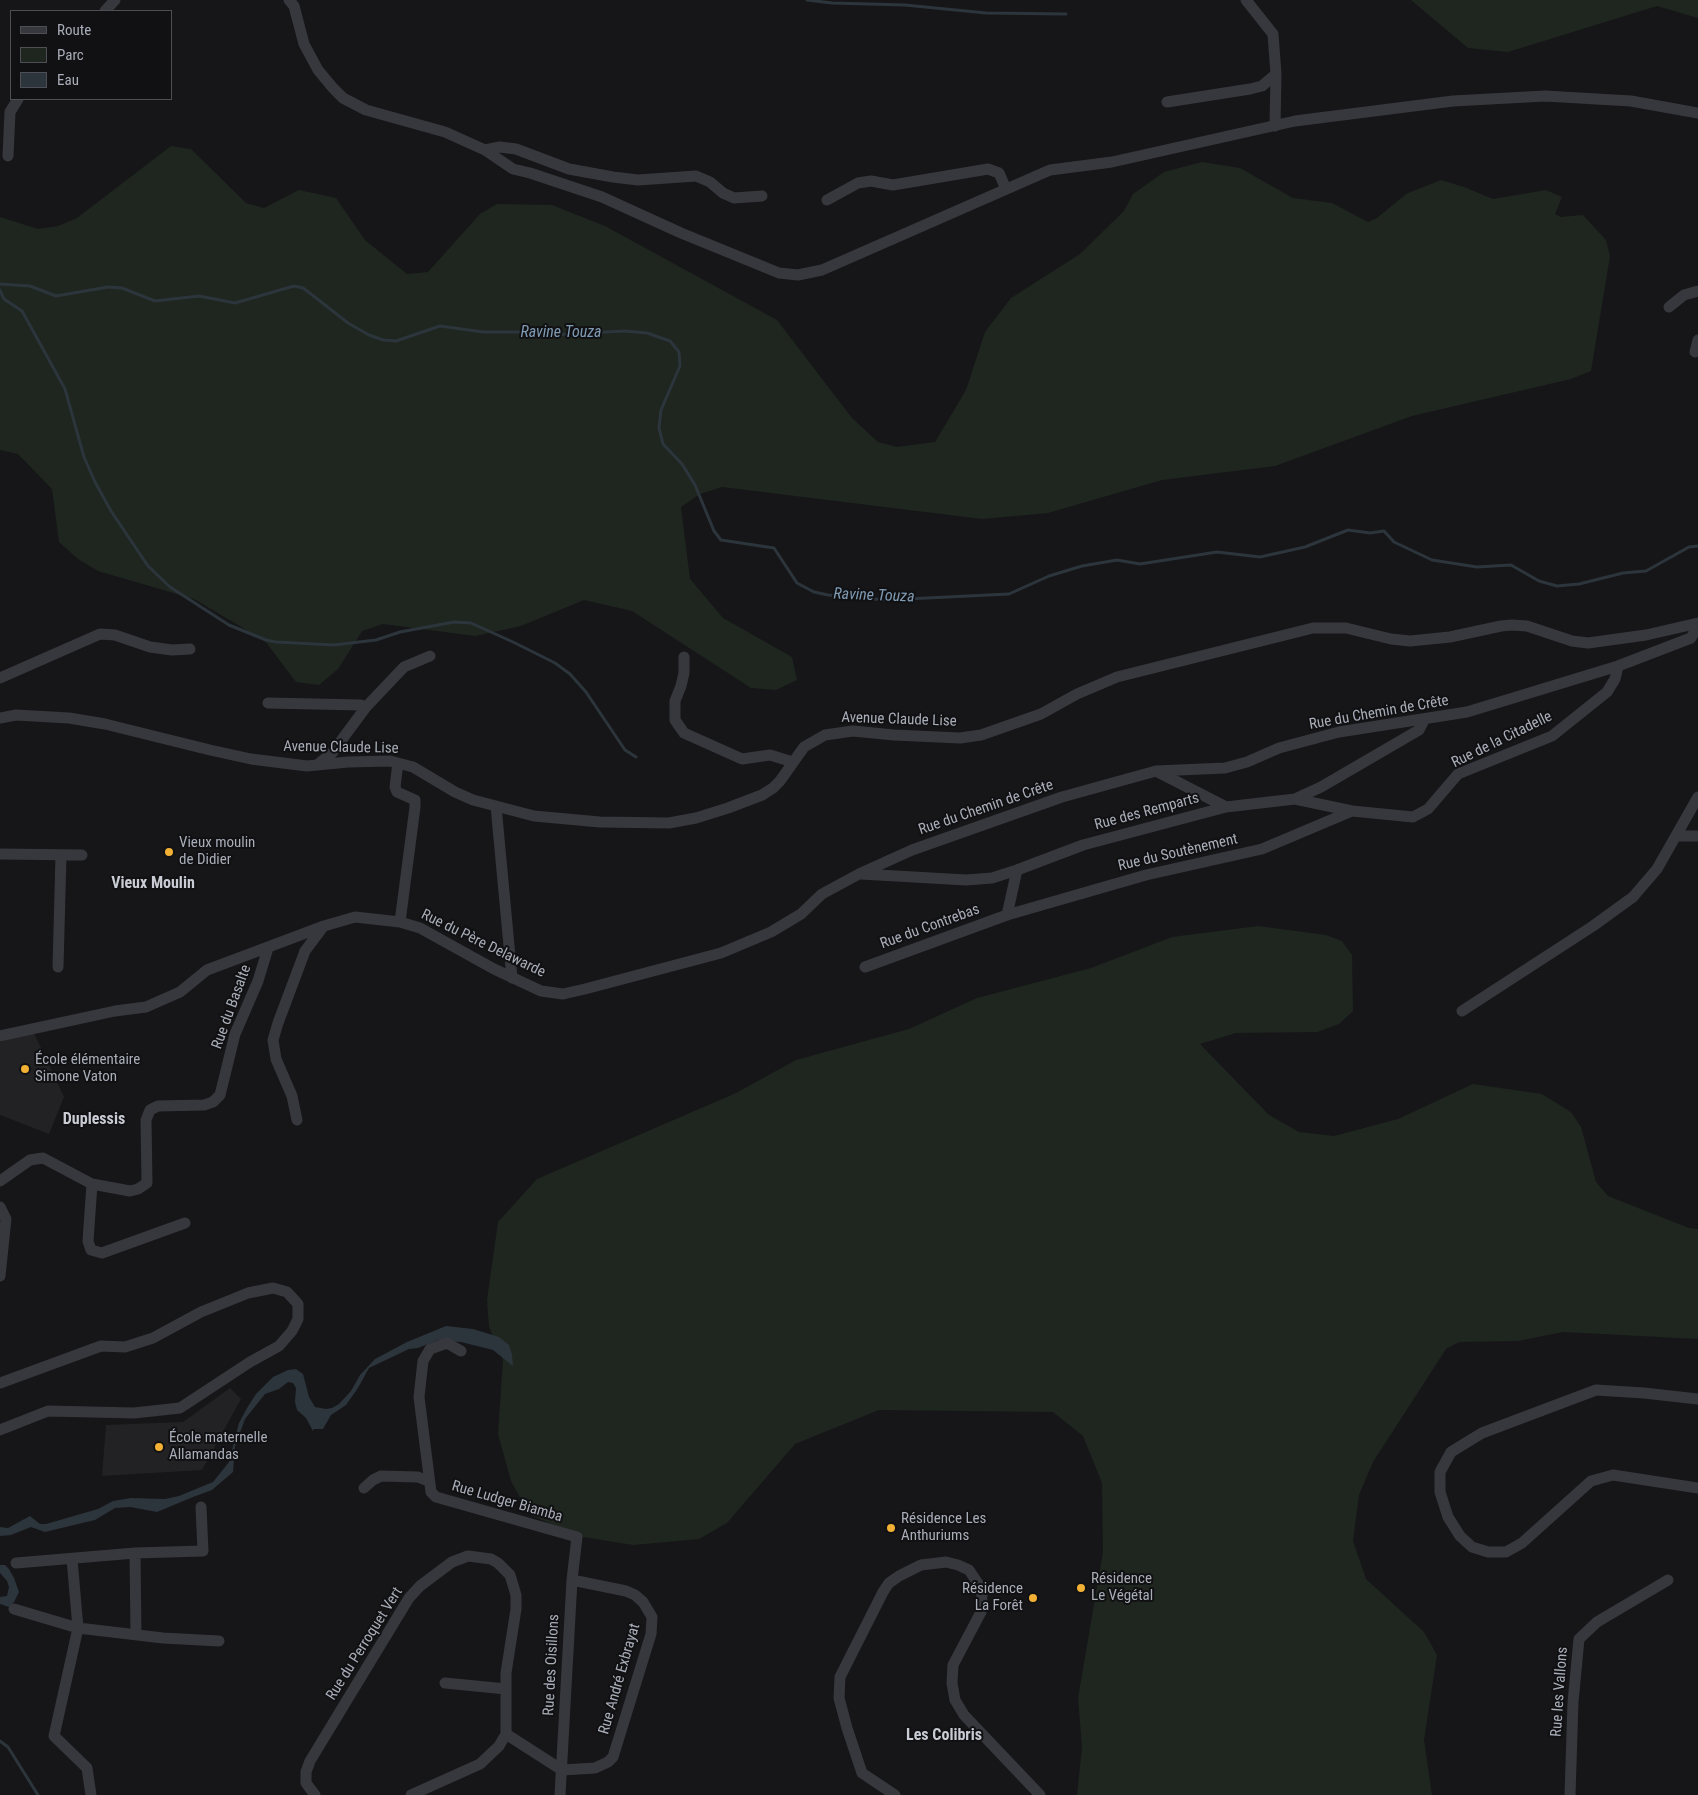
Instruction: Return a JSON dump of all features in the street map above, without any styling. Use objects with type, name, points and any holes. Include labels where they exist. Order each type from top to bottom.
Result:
[{"type":"street","points":[[106,10],[115,0]]},
{"type":"street","points":[[289,0],[294,6],[304,44],[318,70],[343,98],[366,110],[445,132],[485,150],[513,169],[602,197],[681,233],[778,273],[798,276],[822,270],[1050,170],[1112,162],[1295,121],[1454,101],[1545,96],[1632,101],[1698,113]]},
{"type":"street","points":[[1246,0],[1273,34],[1276,74],[1275,126]]},
{"type":"street","points":[[1167,102],[1262,86],[1276,74]]},
{"type":"street","points":[[8,156],[10,112],[17,100]]},
{"type":"street","points":[[485,150],[500,147],[516,148],[569,169],[638,180],[696,176],[710,182],[723,193],[734,198],[762,196]]},
{"type":"street","points":[[827,200],[858,183],[871,181],[893,185],[988,169],[999,173],[1006,189]]},
{"type":"street","points":[[1669,307],[1684,295],[1693,294],[1698,291]]},
{"type":"street","points":[[1695,352],[1698,340]]},
{"type":"street","name":"Rue du Chemin de Crête","points":[[859,874],[912,850],[1062,797],[1156,772],[1226,768],[1247,762],[1279,748],[1339,732],[1466,712],[1618,666],[1691,638],[1698,624]]},
{"type":"street","name":"Avenue Claude Lise","points":[[0,718],[16,715],[69,718],[105,724],[250,759],[307,766],[390,761],[413,767],[454,792],[534,816],[600,822],[668,823],[696,818],[762,795],[780,781],[804,747],[816,738],[825,735],[852,731],[960,738],[981,735],[1041,714],[1077,694],[1117,677],[1314,628],[1346,628],[1410,641],[1450,637],[1501,626],[1527,626],[1572,642],[1588,643],[1646,635],[1698,624]]},
{"type":"street","points":[[0,678],[100,634],[115,635],[150,647],[172,650],[190,649]]},
{"type":"street","points":[[318,764],[332,753],[366,707],[404,667],[430,656]]},
{"type":"street","points":[[684,657],[684,674],[676,701],[675,720],[684,733],[742,759],[770,755],[793,762]]},
{"type":"street","name":"Rue de la Citadelle","points":[[1295,800],[1352,811],[1413,817],[1428,809],[1458,774],[1552,736],[1607,692],[1615,679],[1618,666]]},
{"type":"street","points":[[268,703],[361,705],[366,707]]},
{"type":"street","name":"Rue des Remparts","points":[[859,874],[966,880],[992,878],[1083,844],[1226,807],[1295,800],[1419,730],[1424,720]]},
{"type":"street","points":[[398,763],[395,787],[397,792],[415,800],[400,922]]},
{"type":"street","points":[[1156,772],[1226,807]]},
{"type":"street","points":[[1462,1011],[1586,931],[1633,897],[1657,869],[1698,797]]},
{"type":"street","points":[[496,806],[512,978]]},
{"type":"street","name":"Rue du Soutènement","points":[[1007,914],[1146,875],[1262,849],[1352,811]]},
{"type":"street","points":[[1676,836],[1698,836]]},
{"type":"street","points":[[0,854],[82,855]]},
{"type":"street","points":[[58,967],[61,855]]},
{"type":"street","points":[[1007,914],[1017,870]]},
{"type":"street","name":"Rue du Père Delawarde","points":[[0,1036],[146,1007],[180,992],[207,970],[355,916],[400,922],[420,928],[512,978],[541,991],[563,994],[721,953],[771,932],[801,914],[822,894],[859,874]]},
{"type":"street","name":"Rue du Contrebas","points":[[865,967],[1007,914]]},
{"type":"street","points":[[297,1120],[292,1096],[276,1059],[273,1040],[305,951],[324,926]]},
{"type":"street","name":"Rue du Basalte","points":[[0,1180],[30,1160],[43,1158],[92,1184],[130,1191],[138,1189],[147,1183],[146,1120],[150,1110],[158,1106],[204,1105],[213,1102],[220,1095],[235,1034],[258,981],[268,948]]},
{"type":"street","points":[[92,1184],[88,1241],[91,1250],[102,1253],[185,1223]]},
{"type":"street","points":[[0,1207],[6,1219],[0,1276]]},
{"type":"street","points":[[0,1383],[101,1346],[125,1347],[153,1338],[201,1312],[248,1293],[273,1288],[287,1292],[298,1304],[298,1319],[292,1332],[280,1346],[250,1362],[180,1408],[134,1413],[48,1411],[0,1430]]},
{"type":"street","points":[[364,1488],[381,1476],[418,1477],[428,1481],[419,1397],[423,1361],[430,1349],[447,1343],[460,1351]]},
{"type":"street","points":[[1698,1399],[1596,1390],[1482,1433],[1451,1452],[1440,1472],[1440,1492],[1448,1517],[1460,1536],[1472,1546],[1488,1552],[1506,1552],[1522,1543],[1591,1481],[1613,1475],[1698,1488]]},
{"type":"street","name":"Rue Ludger Biamba","points":[[428,1481],[431,1492],[436,1497],[577,1537]]},
{"type":"street","points":[[16,1563],[135,1553],[203,1551],[201,1507]]},
{"type":"street","name":"Rue des Oisillons","points":[[560,1795],[572,1580],[577,1537]]},
{"type":"street","points":[[135,1553],[136,1634]]},
{"type":"street","name":"Rue du Perroquet Vert","points":[[315,1795],[306,1783],[306,1772],[310,1761],[409,1598],[432,1575],[460,1558],[476,1556],[491,1559],[505,1569],[514,1585],[516,1609],[506,1674],[506,1734]]},
{"type":"street","points":[[72,1559],[78,1628],[54,1736],[87,1768],[91,1795]]},
{"type":"street","points":[[895,1795],[862,1774],[847,1728],[840,1698],[840,1677],[889,1583],[921,1565],[946,1562],[969,1570],[979,1585],[982,1596],[981,1612],[954,1665],[952,1683],[955,1700],[964,1715],[1040,1795]]},
{"type":"street","name":"Rue André Exbrayat","points":[[562,1770],[595,1768],[608,1762],[613,1757],[653,1625],[648,1609],[635,1595],[615,1588],[572,1580]]},
{"type":"street","name":"Rue les Vallons","points":[[1570,1795],[1572,1702],[1578,1639],[1597,1622],[1668,1580]]},
{"type":"street","points":[[14,1608],[78,1628],[163,1638],[219,1641]]},
{"type":"street","points":[[445,1683],[506,1689]]},
{"type":"street","points":[[411,1795],[480,1764],[496,1750],[506,1734],[562,1770]]},
{"type":"shaded area","name":"École élémentaire Simone Vaton","points":[[33,1031],[64,1097],[49,1134],[0,1115],[0,1042],[4,1039]]},
{"type":"shaded area","name":"École maternelle Allamandas","points":[[230,1388],[241,1399],[202,1470],[102,1476],[106,1425],[183,1422]]},
{"type":"green space","points":[[1411,0],[1698,0],[1698,18],[1657,6],[1508,52],[1468,48]]},
{"type":"green space","points":[[171,146],[191,149],[246,203],[264,208],[299,190],[336,198],[365,240],[407,274],[428,272],[480,214],[497,204],[552,205],[605,226],[777,320],[852,418],[878,442],[897,447],[935,442],[966,390],[985,332],[1011,298],[1080,254],[1124,211],[1133,194],[1164,172],[1202,162],[1240,168],[1293,198],[1332,203],[1368,222],[1377,218],[1406,194],[1441,180],[1493,199],[1546,190],[1562,197],[1555,214],[1561,217],[1583,215],[1606,240],[1610,256],[1591,371],[1571,379],[1412,416],[1275,466],[1162,480],[1048,513],[982,519],[722,487],[700,494],[681,507],[690,579],[723,618],[792,657],[797,680],[776,690],[751,688],[632,611],[584,600],[521,626],[475,636],[383,624],[362,631],[338,669],[319,685],[296,682],[265,641],[194,599],[98,571],[78,559],[59,542],[52,489],[18,454],[0,450],[0,217],[38,229],[58,226],[77,218]]},
{"type":"green space","points":[[1258,926],[1326,935],[1342,941],[1352,955],[1353,1011],[1339,1024],[1317,1032],[1236,1033],[1200,1044],[1269,1115],[1299,1132],[1334,1136],[1398,1119],[1473,1084],[1542,1094],[1571,1112],[1581,1127],[1596,1182],[1608,1196],[1689,1228],[1698,1229],[1698,1339],[1563,1332],[1518,1341],[1459,1342],[1446,1349],[1373,1462],[1359,1495],[1353,1541],[1366,1579],[1424,1632],[1437,1655],[1424,1740],[1432,1795],[1077,1795],[1082,1747],[1078,1698],[1103,1552],[1102,1483],[1083,1436],[1053,1412],[879,1410],[795,1444],[727,1523],[699,1539],[633,1545],[577,1536],[529,1514],[511,1481],[498,1434],[503,1360],[489,1327],[487,1300],[498,1222],[537,1179],[736,1093],[796,1060],[909,1029],[977,998],[1091,968],[1172,937]]},
{"type":"water","points":[[446,1326],[473,1329],[499,1337],[509,1345],[513,1366],[493,1350],[461,1342],[438,1340],[418,1348],[409,1349],[369,1368],[346,1405],[331,1415],[323,1429],[314,1429],[313,1431],[306,1418],[297,1410],[295,1402],[296,1388],[293,1383],[288,1382],[279,1389],[265,1394],[245,1419],[235,1446],[233,1472],[212,1490],[157,1512],[130,1507],[115,1508],[95,1520],[45,1532],[31,1527],[11,1535],[0,1536],[0,1527],[8,1528],[30,1516],[40,1524],[46,1524],[98,1509],[113,1501],[131,1498],[165,1499],[179,1496],[213,1482],[229,1462],[239,1423],[247,1408],[256,1394],[273,1377],[288,1370],[296,1369],[303,1374],[309,1397],[315,1407],[332,1408],[339,1404],[351,1391],[360,1375],[375,1359],[407,1342]]},
{"type":"water","points":[[0,1565],[5,1565],[9,1569],[19,1592],[9,1607],[0,1604],[0,1597],[7,1596],[9,1587],[7,1581],[0,1573]]},
{"type":"waterway","points":[[807,0],[832,3],[905,5],[986,13],[1066,14]]},
{"type":"waterway","name":"Ravine Touza","points":[[0,284],[30,286],[56,296],[108,287],[122,288],[155,301],[199,296],[235,303],[294,286],[303,288],[348,323],[369,335],[383,340],[396,341],[440,326],[483,332],[518,332],[549,335],[625,331],[647,333],[670,341],[679,352],[680,366],[661,410],[659,428],[663,444],[682,464],[695,485],[714,531],[721,540],[774,548],[797,583],[814,592],[828,595],[886,600],[1009,594],[1049,576],[1082,566],[1117,560],[1140,564],[1217,552],[1260,557],[1305,547],[1348,530],[1370,533],[1384,531],[1394,542],[1432,560],[1477,567],[1511,565],[1539,581],[1557,586],[1579,584],[1623,573],[1646,571],[1689,547],[1698,546]]},
{"type":"waterway","points":[[0,290],[4,299],[22,311],[65,389],[84,457],[111,511],[148,566],[170,587],[229,625],[266,640],[276,642],[334,645],[376,640],[400,632],[454,622],[471,623],[555,663],[570,674],[586,692],[625,750],[636,757]]},
{"type":"waterway","points":[[0,1741],[8,1747],[38,1795]]},
{"type":"place","name":"Vieux moulin de Didier","points":[[169,852]]},
{"type":"place","name":"École élémentaire Simone Vaton","points":[[25,1069]]},
{"type":"place","name":"École maternelle Allamandas","points":[[159,1447]]},
{"type":"place","name":"Résidence Les Anthuriums","points":[[891,1528]]},
{"type":"place","name":"Résidence Le Végétal","points":[[1081,1588]]},
{"type":"place","name":"Résidence La Forêt","points":[[1033,1598]]},
{"type":"district","name":"Vieux Moulin","points":[[153,884]]},
{"type":"district","name":"Duplessis","points":[[94,1120]]},
{"type":"district","name":"Les Colibris","points":[[944,1736]]}]
